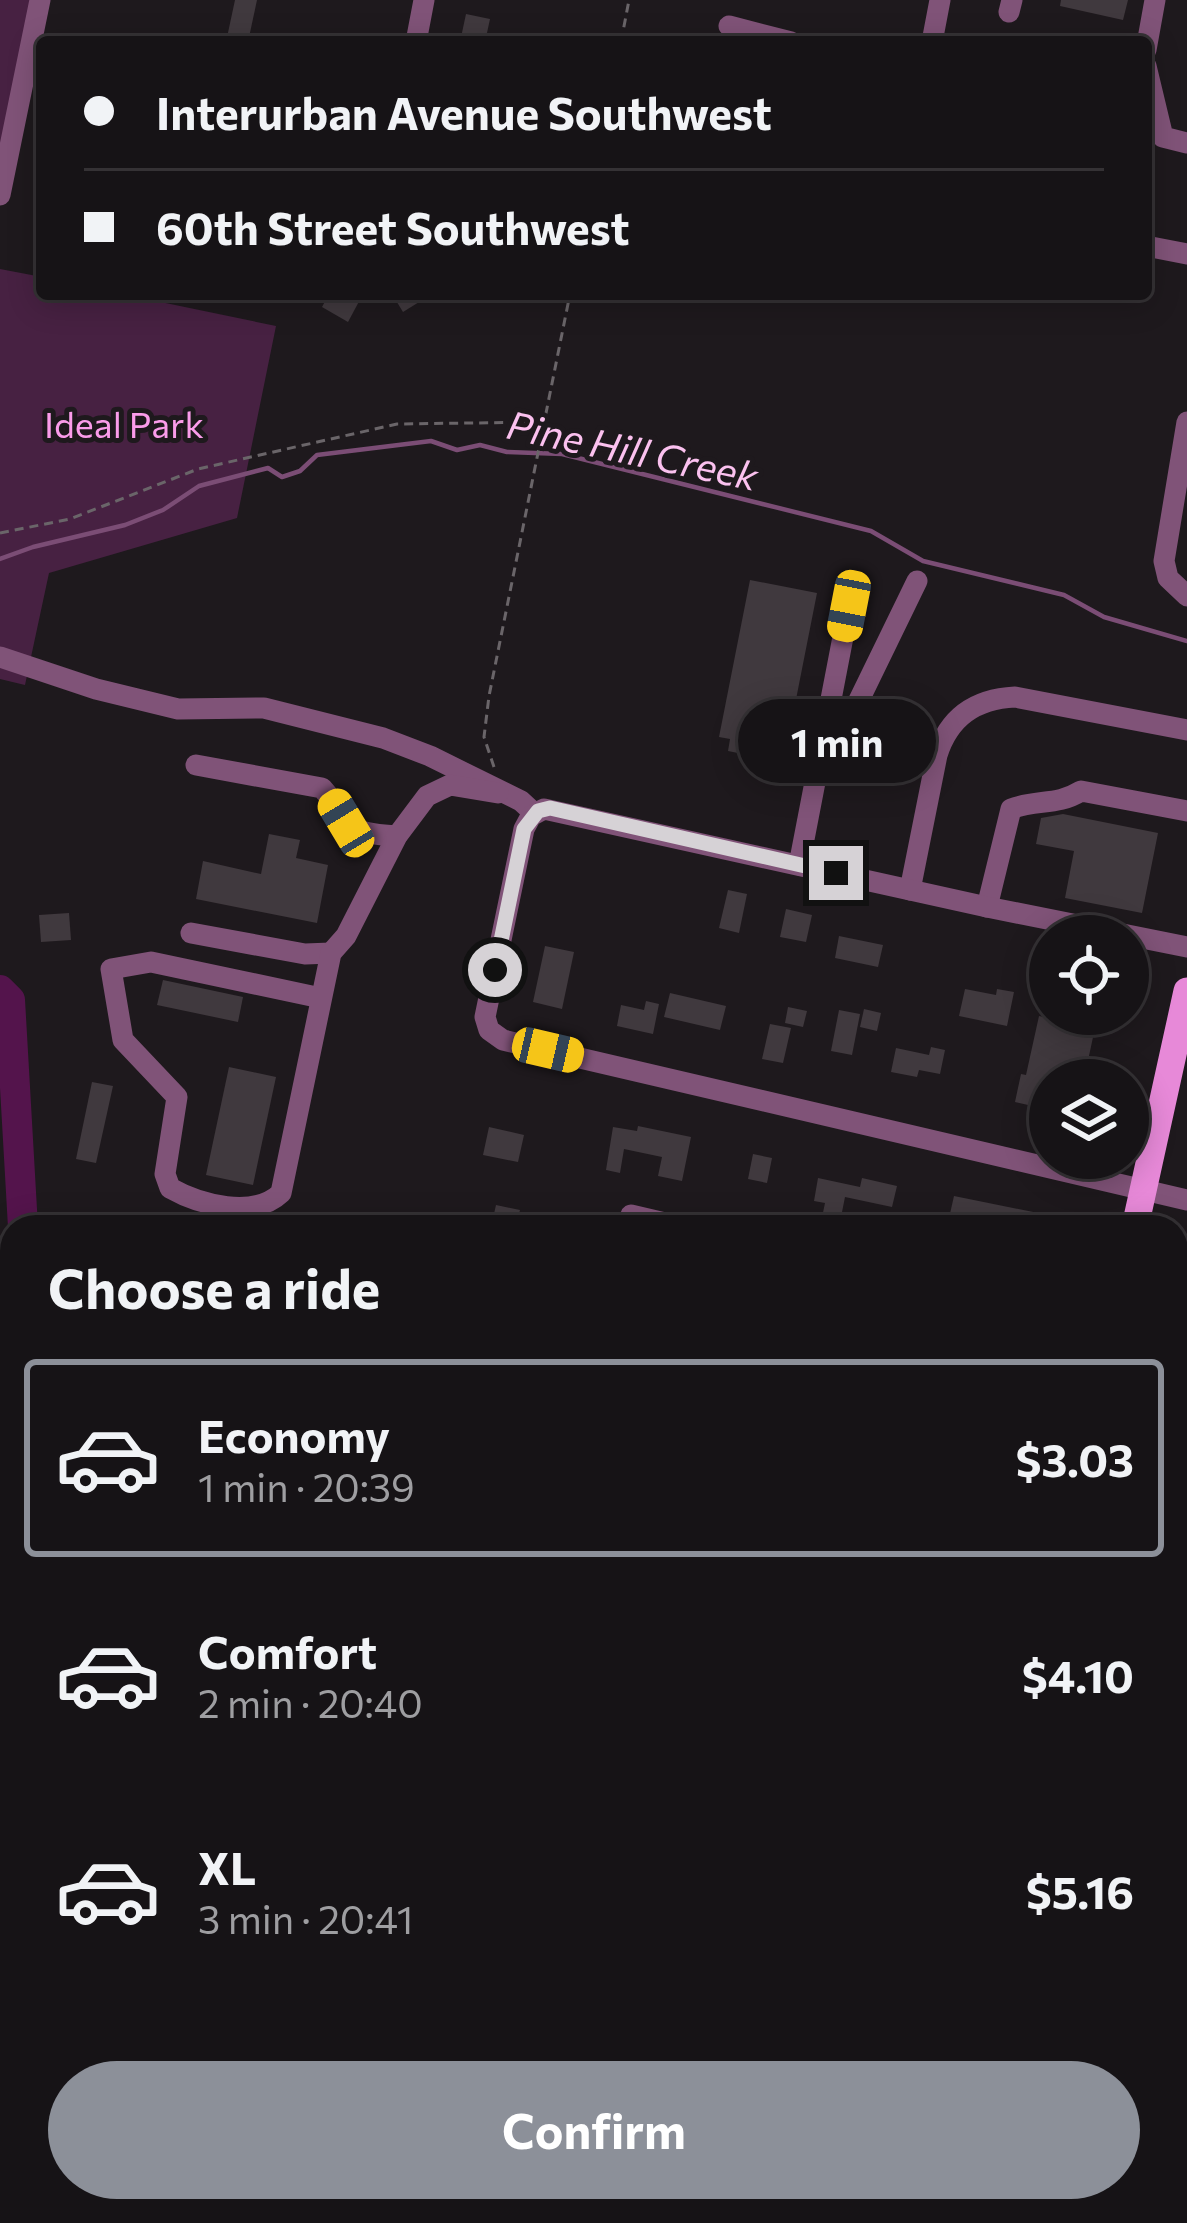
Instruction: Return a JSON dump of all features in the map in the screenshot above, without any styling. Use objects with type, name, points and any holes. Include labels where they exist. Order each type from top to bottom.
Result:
[{"type":"main road","points":[[1138,1215],[1187,991]]},
{"type":"street","points":[[0,195],[40,0]]},
{"type":"street","points":[[417,36],[424,0]]},
{"type":"street","points":[[933,36],[940,0]]},
{"type":"street","points":[[1149,36],[1155,0]]},
{"type":"street","points":[[730,26],[768,36]]},
{"type":"street","points":[[1155,135],[1187,143]]},
{"type":"street","points":[[1152,247],[1187,254]]},
{"type":"street","points":[[1187,422],[1164,561],[1168,578],[1187,596]]},
{"type":"street","points":[[812,797],[917,581]]},
{"type":"street","points":[[799,865],[849,606]]},
{"type":"street","points":[[0,657],[178,710],[250,707],[358,731],[430,756],[542,811],[1187,947]]},
{"type":"street","points":[[910,890],[943,738],[966,711],[996,698],[1015,698],[1187,730]]},
{"type":"street","points":[[196,765],[322,788],[351,828],[397,836]]},
{"type":"street","points":[[321,998],[151,962],[110,969],[123,1040],[177,1096],[165,1174],[170,1188],[251,1209],[281,1193],[331,953],[346,936],[397,836],[433,790],[450,785],[498,793]]},
{"type":"street","points":[[987,908],[1011,809],[1030,801],[1064,802],[1081,791],[1187,811]]},
{"type":"street","points":[[542,811],[524,829],[485,1017],[489,1030],[503,1040],[1187,1200]]},
{"type":"street","points":[[191,933],[304,954],[331,953]]},
{"type":"path","points":[[621,36],[629,0]]},
{"type":"path","points":[[498,793],[484,737],[489,696],[569,300]]},
{"type":"path","points":[[0,533],[70,519],[197,469],[376,428],[437,421],[544,422]]},
{"type":"green space","points":[[0,0],[34,0],[0,175]]},
{"type":"green space","name":"Ideal Park","points":[[0,269],[36,276],[36,300],[151,300],[276,326],[237,518],[49,573],[25,685],[0,679]]},
{"type":"building","points":[[235,0],[257,0],[249,36],[227,36]]},
{"type":"building","points":[[1061,0],[1128,0],[1123,20],[1060,6]]},
{"type":"building","points":[[466,14],[490,19],[486,36],[461,36]]},
{"type":"building","points":[[326,300],[360,300],[348,322],[322,307]]},
{"type":"building","points":[[396,300],[422,300],[403,312]]},
{"type":"building","points":[[750,580],[817,593],[786,750],[776,748],[773,760],[728,751],[730,739],[719,737]]},
{"type":"building","points":[[1063,814],[1158,833],[1142,913],[1065,898],[1074,851],[1036,844],[1041,818]]},
{"type":"building","points":[[269,834],[300,840],[296,858],[328,865],[317,923],[196,899],[203,861],[261,874]]},
{"type":"building","points":[[728,890],[747,894],[739,933],[719,928]]},
{"type":"building","points":[[786,909],[812,915],[806,942],[780,937]]},
{"type":"building","points":[[69,913],[71,940],[41,942],[39,915]]},
{"type":"building","points":[[839,936],[883,945],[878,967],[835,958]]},
{"type":"building","points":[[545,946],[574,952],[562,1009],[533,1002]]},
{"type":"building","points":[[163,980],[243,997],[238,1022],[157,1005]]},
{"type":"building","points":[[965,989],[996,995],[997,989],[1014,992],[1007,1026],[959,1016]]},
{"type":"building","points":[[670,993],[726,1006],[720,1030],[664,1017]]},
{"type":"building","points":[[646,1001],[659,1004],[653,1034],[617,1026],[621,1005],[644,1010]]},
{"type":"building","points":[[788,1007],[807,1011],[803,1027],[785,1023]]},
{"type":"building","points":[[864,1009],[881,1013],[877,1031],[860,1027]]},
{"type":"building","points":[[839,1010],[860,1014],[852,1055],[831,1051]]},
{"type":"building","points":[[770,1024],[791,1028],[783,1063],[762,1059]]},
{"type":"building","points":[[1035,1035],[1093,1035],[1088,1059],[1030,1059]]},
{"type":"building","points":[[931,1047],[945,1050],[940,1074],[919,1070],[917,1077],[891,1072],[896,1048],[929,1055]]},
{"type":"building","points":[[1029,1061],[1029,1105],[1015,1102],[1021,1074],[1026,1075]]},
{"type":"building","points":[[229,1067],[276,1077],[253,1185],[206,1175]]},
{"type":"building","points":[[92,1082],[113,1086],[96,1163],[76,1159]]},
{"type":"building","points":[[638,1126],[691,1137],[682,1181],[658,1176],[662,1157],[624,1149],[620,1173],[606,1170],[613,1127],[637,1131]]},
{"type":"building","points":[[489,1127],[524,1135],[518,1162],[483,1155]]},
{"type":"building","points":[[753,1154],[772,1158],[767,1183],[748,1179]]},
{"type":"building","points":[[818,1178],[860,1187],[862,1178],[897,1186],[892,1207],[845,1197],[841,1215],[822,1215],[825,1203],[814,1201]]},
{"type":"building","points":[[954,1196],[1048,1215],[950,1215]]},
{"type":"building","points":[[496,1205],[520,1210],[519,1215],[494,1215]]},
{"type":"waterway","name":"Pine Hill Creek","points":[[0,559],[125,525],[163,510],[199,486],[268,468],[282,477],[300,471],[317,455],[431,441],[457,450],[480,445],[507,452],[562,454],[871,531],[923,561],[1064,595],[1104,617],[1187,641]]},
{"type":"waterway","points":[[0,990],[10,1000],[22,1215]]},
{"type":"route","points":[[495,970],[524,829],[538,811],[550,808],[836,873]]}]
